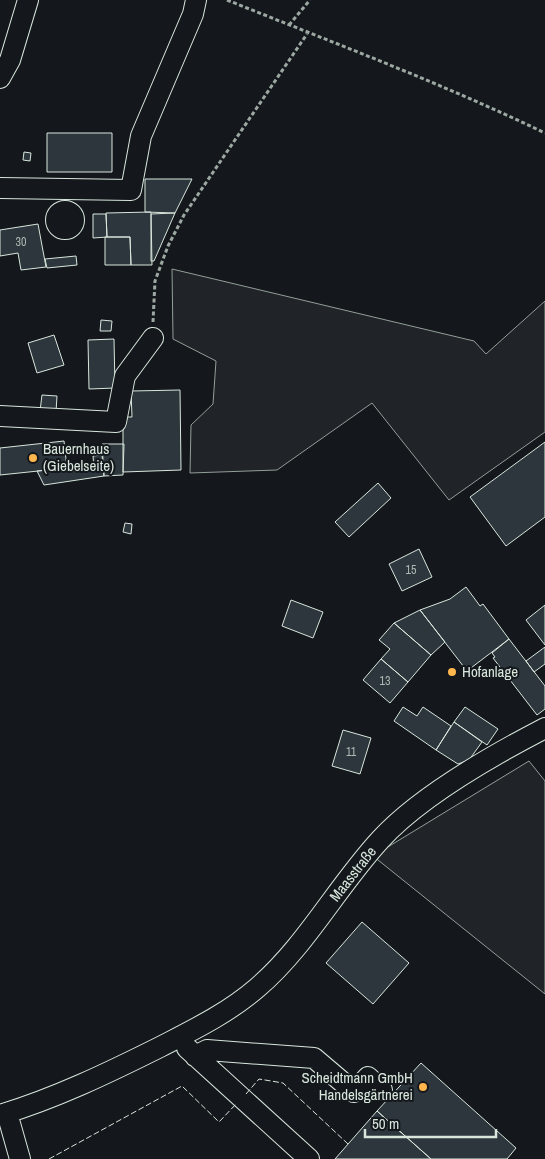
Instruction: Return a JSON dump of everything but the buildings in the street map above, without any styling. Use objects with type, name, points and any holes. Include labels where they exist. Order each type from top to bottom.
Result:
[{"type":"street","points":[[0,78],[10,60],[28,0]]},
{"type":"street","points":[[0,188],[131,190],[141,136],[193,14],[196,0]]},
{"type":"street","points":[[62,190],[64,211]]},
{"type":"street","points":[[0,416],[116,422],[125,376],[152,338]]},
{"type":"street","name":"Maasstraße","points":[[3,1114],[47,1099],[114,1070],[177,1038],[241,1000],[287,960],[355,870],[380,840],[406,814],[442,789],[545,728]]},
{"type":"street","points":[[177,1038],[309,1159]]},
{"type":"street","points":[[195,1056],[207,1050],[314,1058],[354,1092],[368,1077],[382,1090]]},
{"type":"street","points":[[3,1114],[20,1159]]},
{"type":"path","points":[[227,0],[307,34],[436,83],[545,134]]},
{"type":"path","points":[[289,25],[310,0]]},
{"type":"path","points":[[152,338],[155,281],[168,246],[184,215],[307,34]]},
{"type":"shaded area","points":[[172,269],[474,341],[486,354],[545,301],[545,432],[449,500],[372,403],[277,470],[190,473],[191,425],[213,404],[216,361],[173,339]]},
{"type":"shaded area","points":[[529,761],[545,781],[545,994],[373,856]]},
{"type":"fence","points":[[246,1094],[259,1079],[283,1083],[348,1144]]},
{"type":"fence","points":[[49,1159],[182,1086],[219,1122],[237,1103]]},
{"type":"place","name":"Bauernhaus (Giebelseite)","points":[[33,458]]},
{"type":"place","name":"Hofanlage","points":[[452,672]]},
{"type":"place","name":"Scheidtmann GmbH Handelsgärtnerei","points":[[423,1087]]}]
